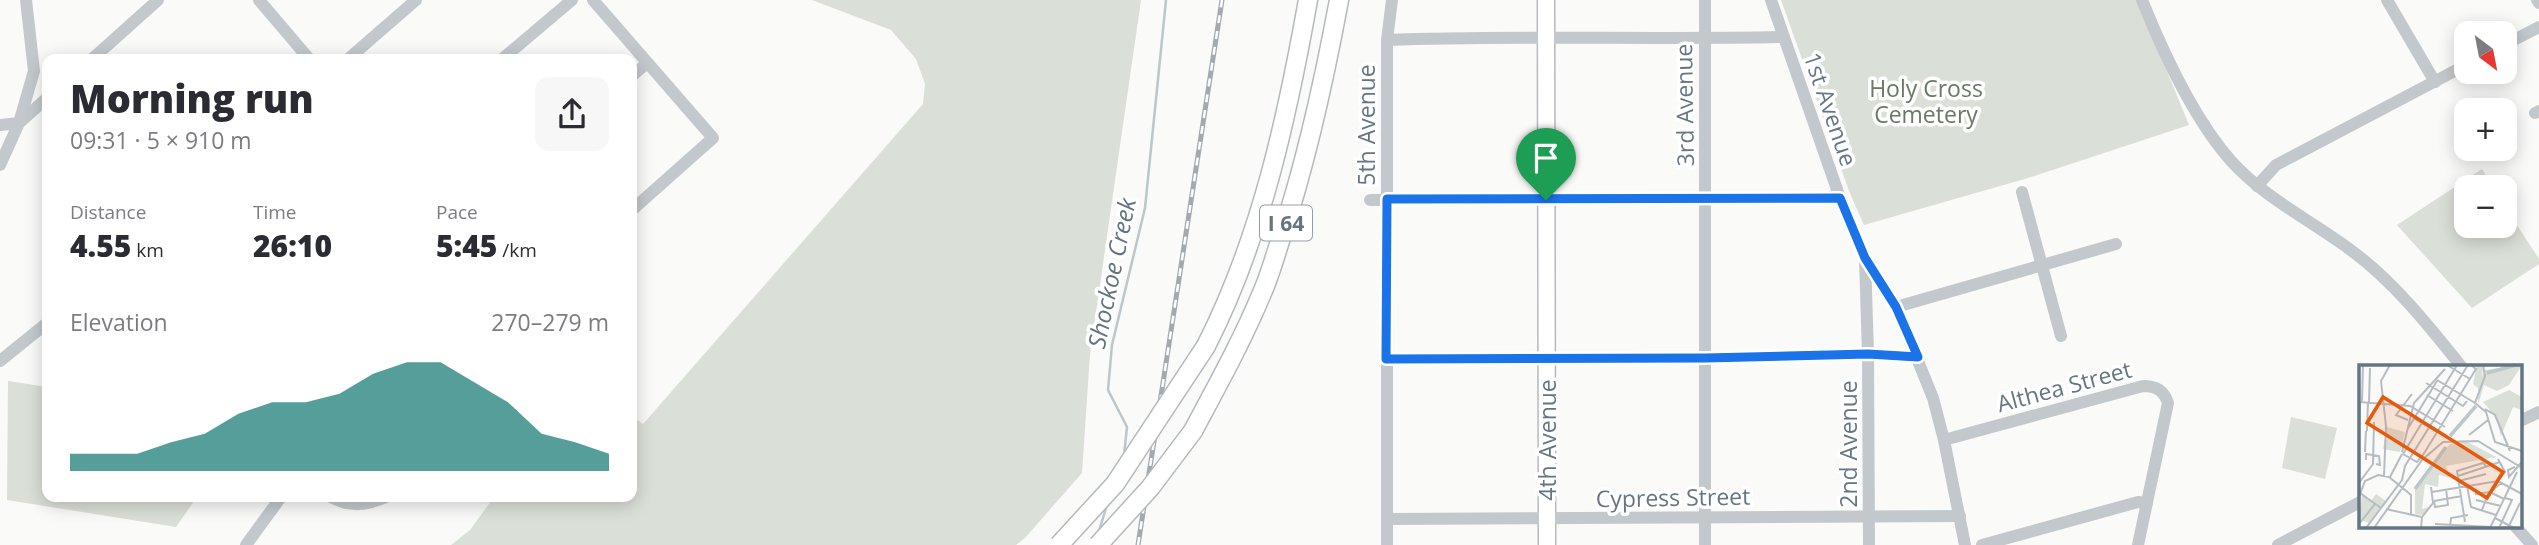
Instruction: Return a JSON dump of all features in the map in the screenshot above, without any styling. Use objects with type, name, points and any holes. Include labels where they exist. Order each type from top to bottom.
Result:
[{"type":"highway","name":"I 64","points":[[1059,545],[1115,484],[1206,346],[1226,307],[1242,266],[1282,129],[1308,0]]},
{"type":"highway","name":"I 64","points":[[1098,545],[1150,488],[1192,431],[1235,352],[1267,280],[1308,148],[1339,0]]},
{"type":"main road","name":"4th Avenue","points":[[1546,0],[1547,545]]},
{"type":"street","points":[[0,165],[19,123],[34,71],[26,0]]},
{"type":"street","points":[[98,54],[158,0]]},
{"type":"street","points":[[259,0],[305,54]]},
{"type":"street","points":[[354,54],[416,0]]},
{"type":"street","points":[[508,54],[572,0]]},
{"type":"street","points":[[593,0],[713,138],[637,206]]},
{"type":"street","name":"5th Avenue","points":[[1387,545],[1387,40],[1392,0]]},
{"type":"street","name":"3rd Avenue","points":[[1705,0],[1705,545]]},
{"type":"street","name":"1st Avenue","points":[[1771,0],[1840,198],[1865,258],[1896,307],[1933,398],[1965,545]]},
{"type":"street","points":[[2142,0],[2168,58],[2206,127],[2224,153],[2258,186],[2370,265],[2460,365]]},
{"type":"street","points":[[2387,0],[2435,82]]},
{"type":"street","points":[[2517,38],[2539,27]]},
{"type":"street","points":[[1387,40],[1467,37],[1784,37]]},
{"type":"street","points":[[637,72],[647,63]]},
{"type":"street","points":[[2258,186],[2276,165],[2454,72]]},
{"type":"street","points":[[0,125],[19,123],[42,102]]},
{"type":"street","points":[[2022,192],[2061,336]]},
{"type":"street","points":[[1370,200],[1840,198]]},
{"type":"street","points":[[1896,307],[2116,244]]},
{"type":"street","name":"2nd Avenue","points":[[1865,258],[1869,545]]},
{"type":"street","points":[[0,361],[42,327]]},
{"type":"street","points":[[1386,359],[1705,358],[1868,354],[1918,357]]},
{"type":"street","name":"Althea Street","points":[[1944,440],[2143,386],[2150,386],[2165,394],[2168,403],[2138,545]]},
{"type":"street","points":[[2522,420],[2539,412]]},
{"type":"street","points":[[246,545],[277,502]]},
{"type":"street","points":[[344,502],[355,506],[375,502]]},
{"type":"street","points":[[1982,545],[2137,502],[2147,503]]},
{"type":"street","points":[[2278,545],[2359,503]]},
{"type":"street","name":"Cypress Street","points":[[1387,519],[1960,516]]},
{"type":"street","points":[[2517,528],[2532,545]]},
{"type":"green space","points":[[812,0],[1141,0],[1090,354],[1082,473],[1016,545],[451,545],[470,530],[490,502],[637,502],[637,420],[643,424],[923,104],[925,84],[916,59],[891,30]]},
{"type":"green space","name":"Holy Cross Cemetery","points":[[1781,0],[2138,0],[2189,125],[2028,178],[1864,225],[1849,191]]},
{"type":"green space","points":[[2482,169],[2486,175],[2473,175]]},
{"type":"green space","points":[[2454,187],[2454,238],[2517,238],[2517,225],[2539,259],[2539,264],[2472,308],[2397,225]]},
{"type":"green space","points":[[8,381],[42,386],[42,502],[194,502],[176,527],[7,500]]},
{"type":"green space","points":[[2291,417],[2337,428],[2325,479],[2282,468]]},
{"type":"waterway","name":"Shockoe Creek","points":[[1124,455],[1127,427],[1108,390],[1112,345],[1145,208],[1166,0]]},
{"type":"waterway","name":"Shockoe Creek","points":[[1099,531],[1107,505]]},
{"type":"railway","points":[[1138,545],[1222,0]]},
{"type":"route","points":[[1840,198],[1865,258],[1896,307],[1918,357],[1868,354],[1705,358],[1386,359],[1387,199],[1546,200],[1840,198]]}]
